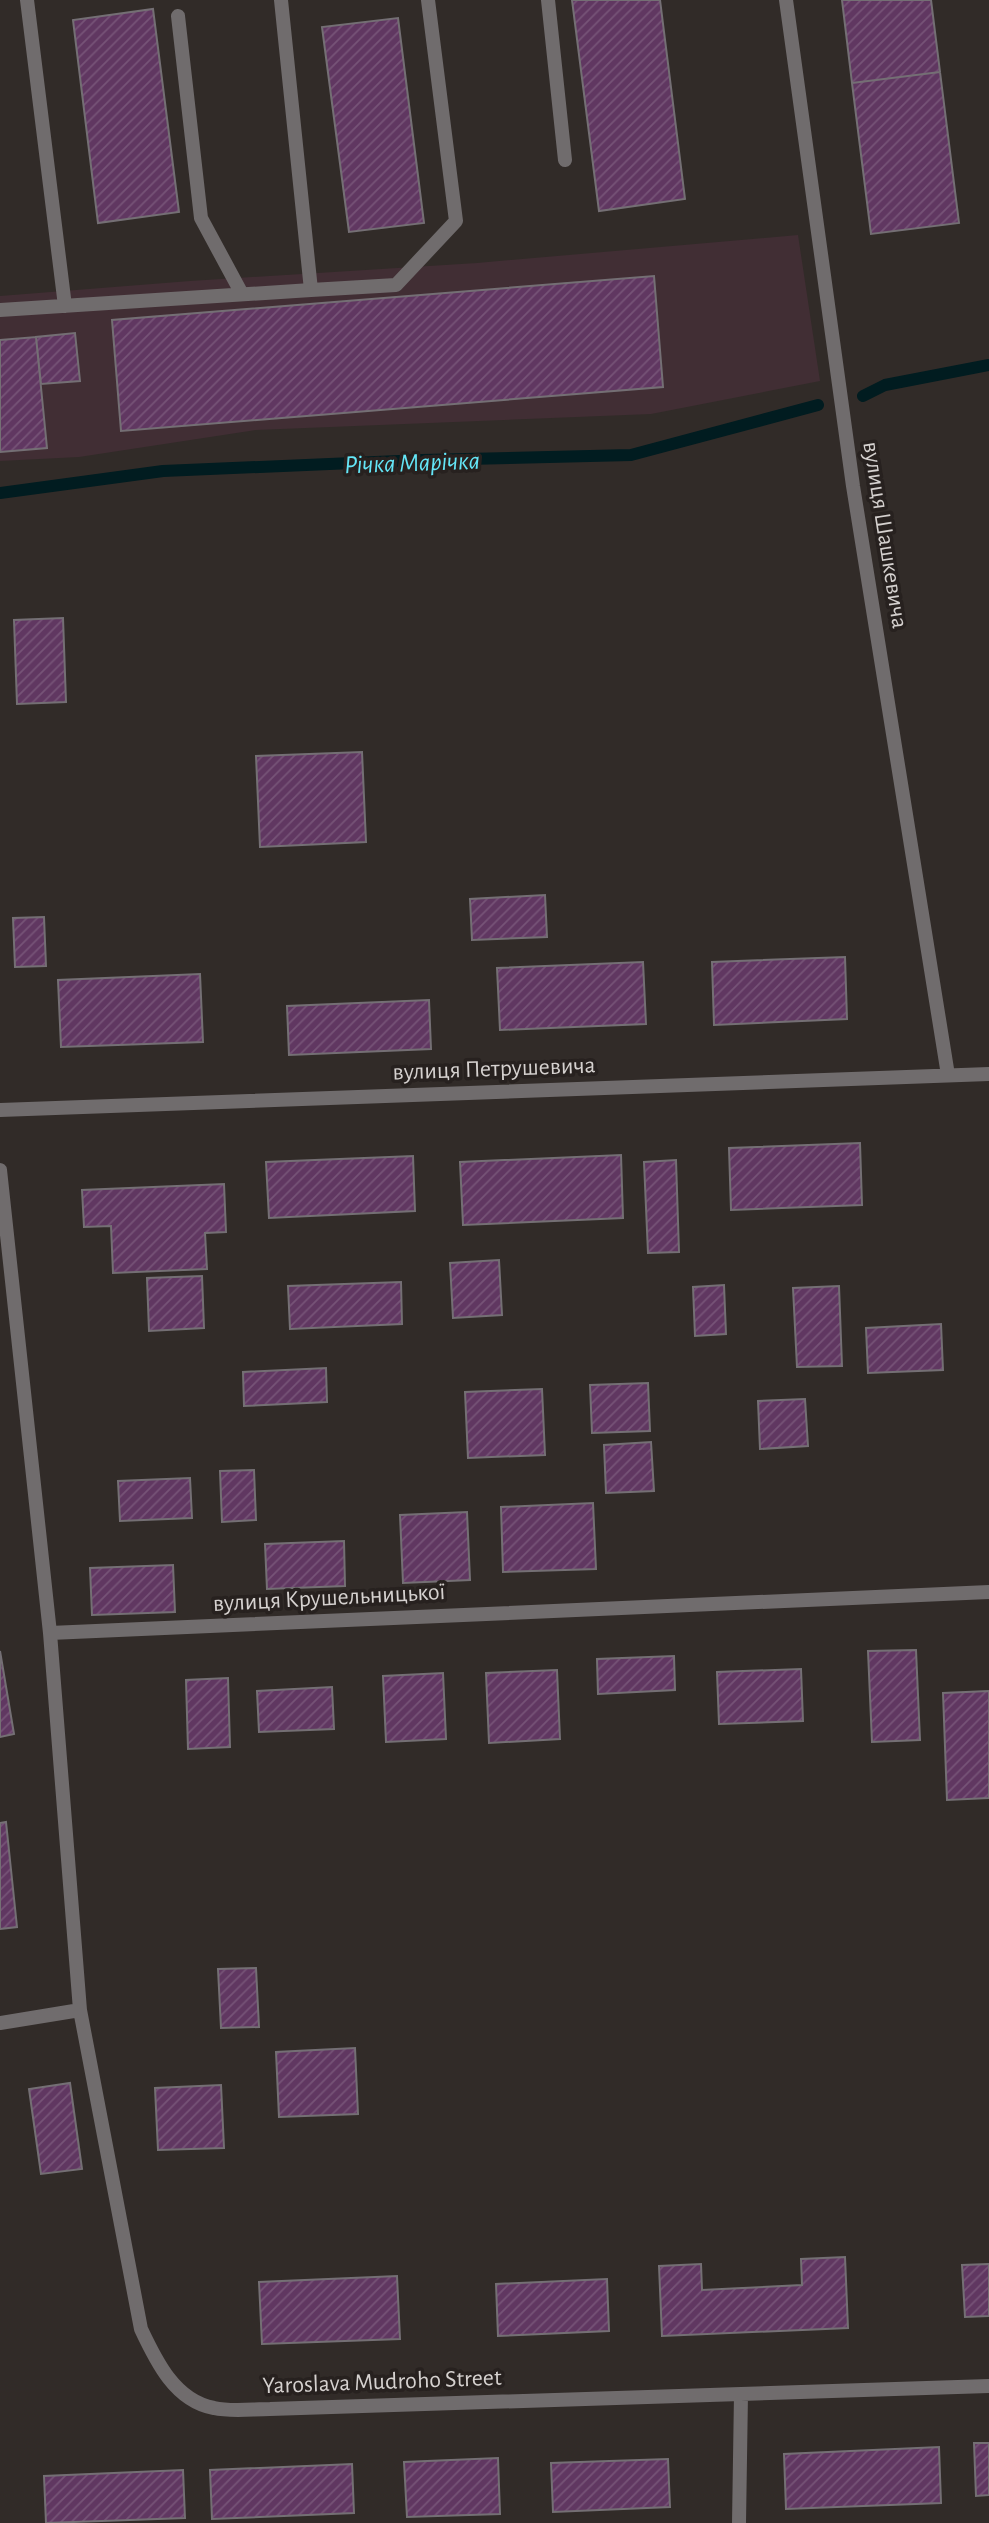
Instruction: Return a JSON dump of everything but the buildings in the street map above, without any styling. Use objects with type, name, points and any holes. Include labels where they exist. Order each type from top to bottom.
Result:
[{"type":"street","points":[[27,0],[65,306]]},
{"type":"street","points":[[281,0],[311,289]]},
{"type":"street","points":[[0,310],[396,285],[456,221],[428,0]]},
{"type":"street","points":[[548,0],[565,160]]},
{"type":"street","name":"вулиця Шашкевича","points":[[786,0],[853,486],[948,1075]]},
{"type":"street","points":[[178,16],[201,218],[242,295]]},
{"type":"street","name":"вулиця Петрушевича","points":[[0,1110],[989,1074]]},
{"type":"street","points":[[0,1170],[50,1633],[80,2010],[0,2023]]},
{"type":"street","name":"вулиця Крушельницької","points":[[50,1633],[989,1592]]},
{"type":"street","name":"Yaroslava Mudroho Street","points":[[80,2010],[141,2329],[156,2361],[181,2393],[213,2408],[270,2409],[989,2386]]},
{"type":"street","points":[[739,2523],[741,2394]]},
{"type":"shaded area","points":[[798,235],[820,381],[651,414],[256,430],[79,457],[0,461],[0,296],[477,263]]},
{"type":"waterway","points":[[863,396],[885,385],[989,365]]},
{"type":"waterway","name":"Річка Марічка","points":[[0,493],[163,471],[422,460],[631,455],[818,405]]}]
